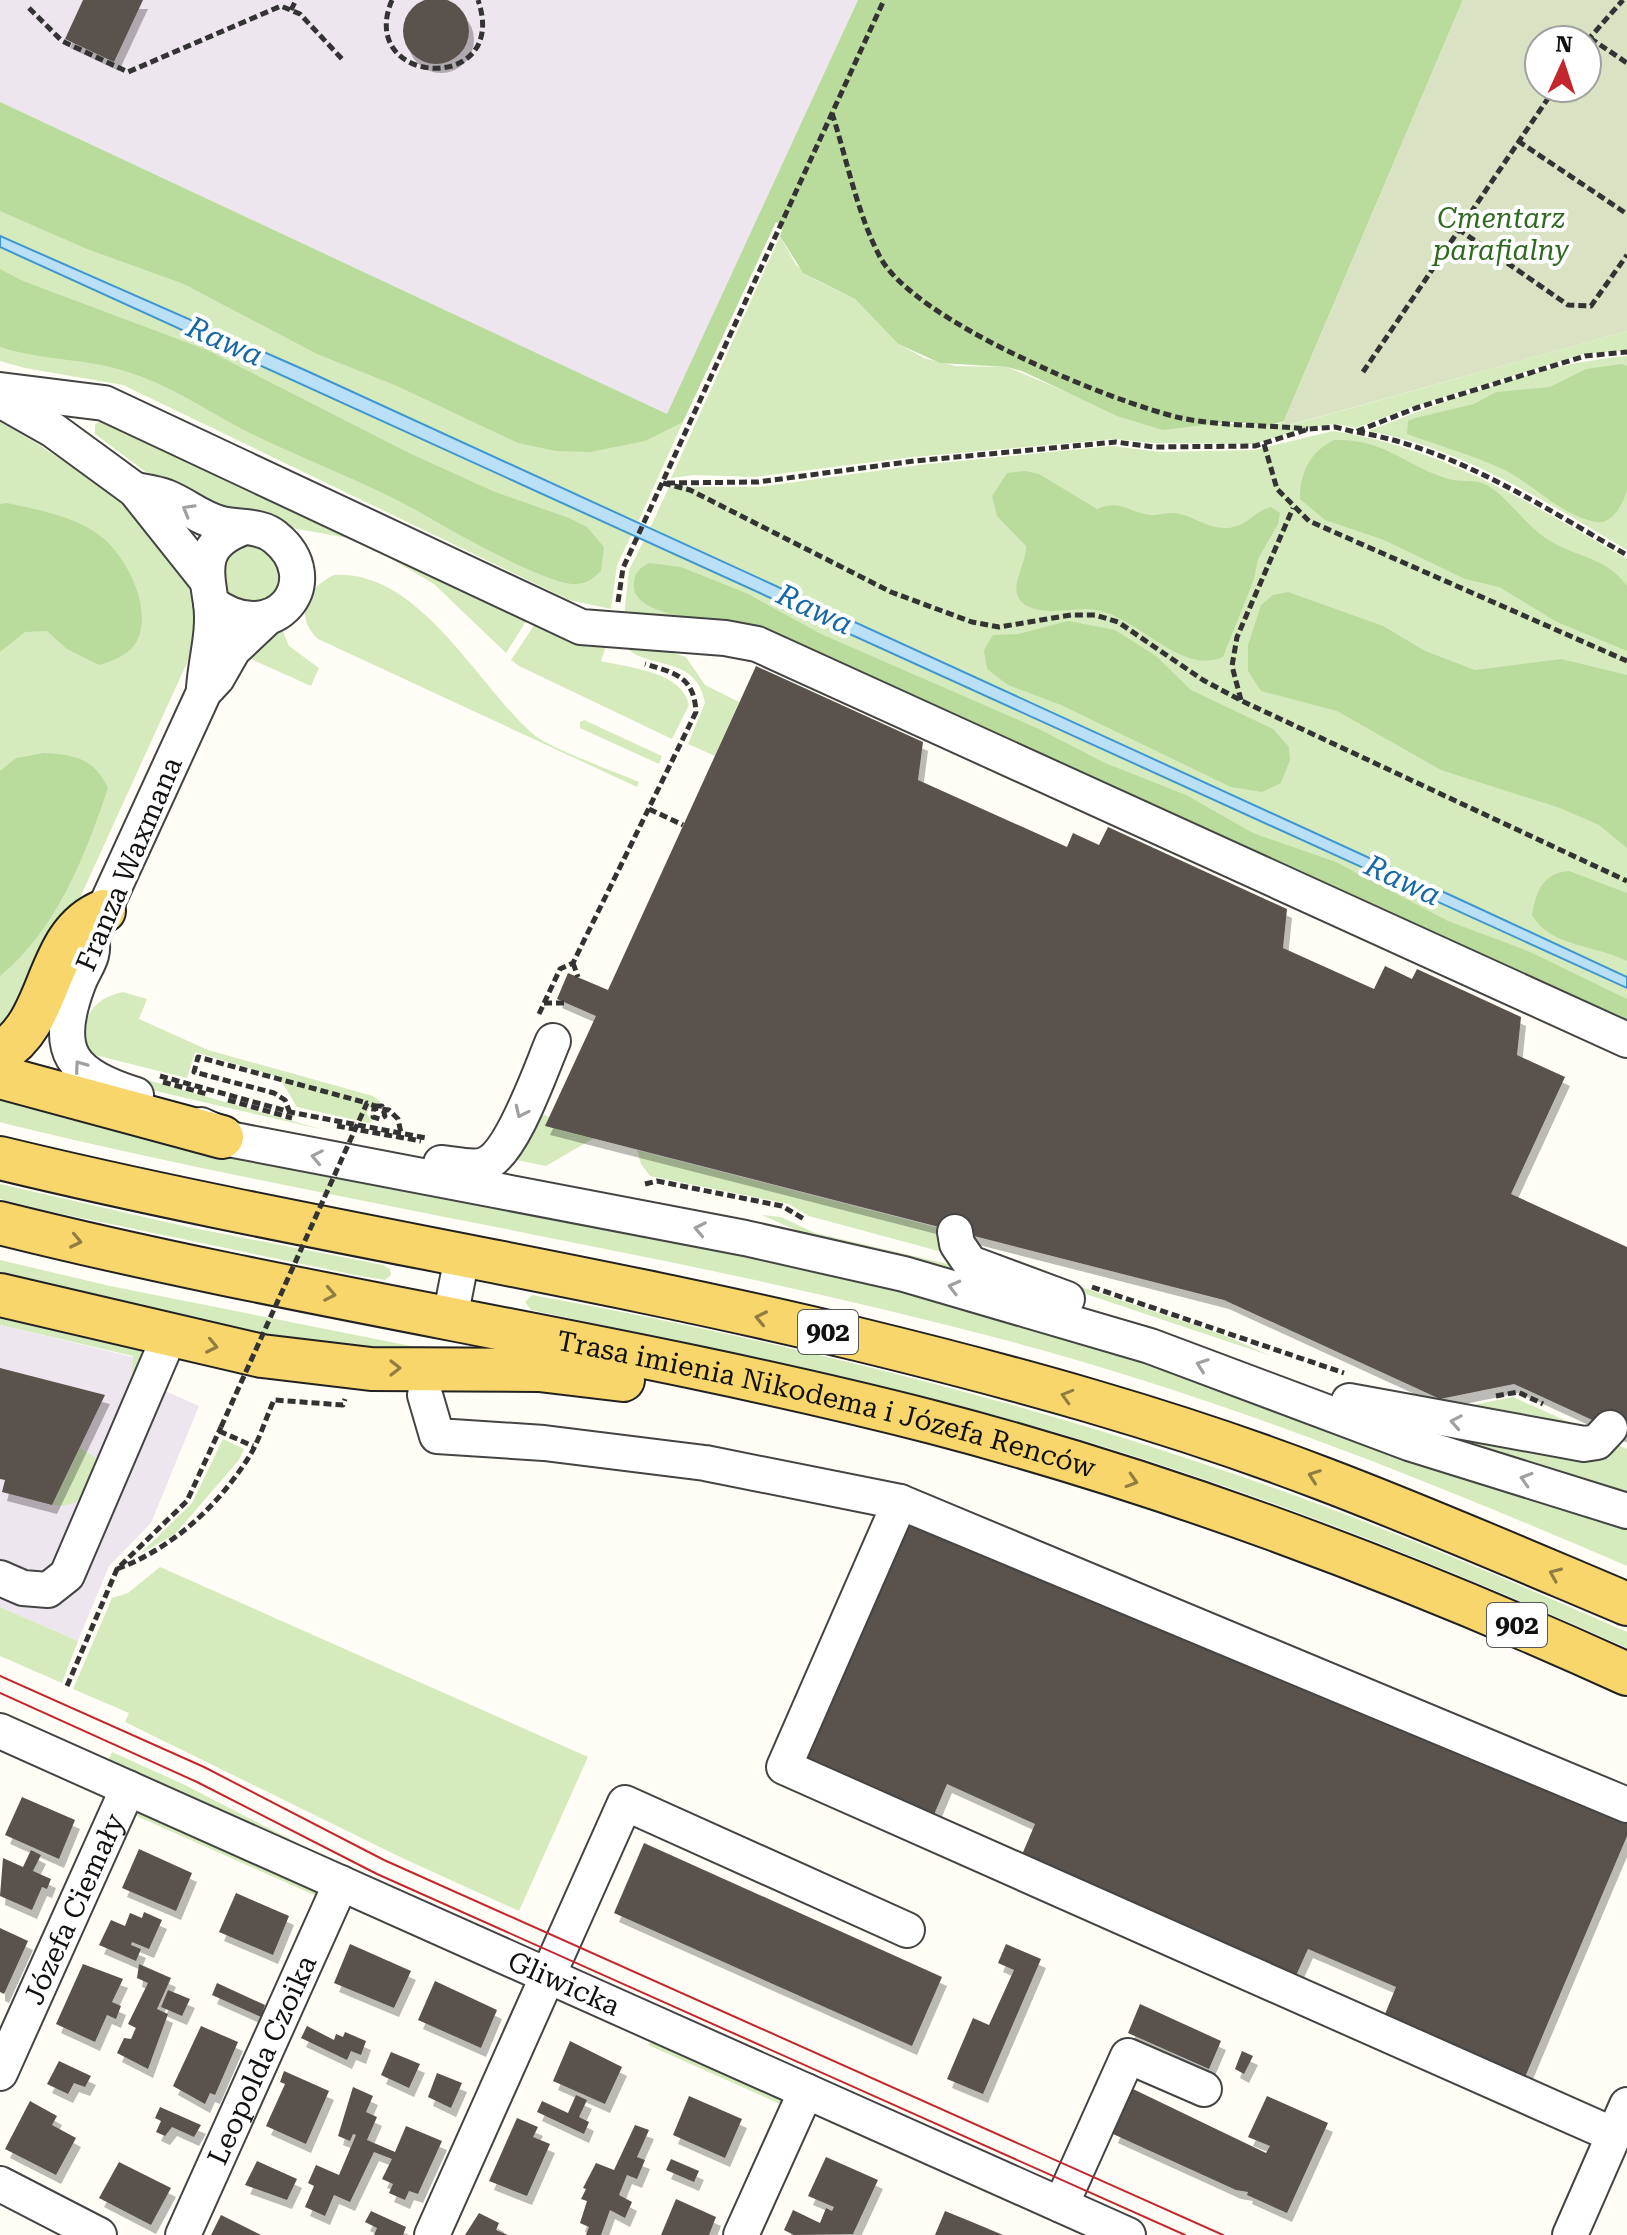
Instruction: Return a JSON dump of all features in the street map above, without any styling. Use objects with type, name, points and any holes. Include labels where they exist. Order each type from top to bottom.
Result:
[{"type":"main road","points":[[0,1053],[14,1045],[29,1028],[73,931],[86,918],[99,930]]},
{"type":"main road","points":[[0,1077],[222,1137]]},
{"type":"main road","name":"902","points":[[0,1158],[134,1191],[856,1338],[1154,1421],[1318,1477],[1627,1604]]},
{"type":"main road","name":"Trasa imienia Nikodema i Józefa Renców","points":[[0,1223],[732,1375],[932,1422],[1140,1483],[1392,1574],[1627,1674]]},
{"type":"main road","points":[[0,1295],[169,1337],[262,1356],[371,1369],[539,1370],[639,1383],[732,1375]]},
{"type":"street","points":[[0,390],[104,403],[581,627],[725,638],[757,644],[1627,1040]]},
{"type":"street","points":[[0,400],[53,430],[135,490],[208,590],[244,620],[268,617],[283,610],[292,596],[296,568],[290,552],[273,535],[219,523],[196,515],[167,497],[135,490]]},
{"type":"street","points":[[204,692],[206,658],[212,638],[208,590],[213,549],[229,533],[242,528]]},
{"type":"street","points":[[204,692],[217,678],[233,650],[268,617]]},
{"type":"street","name":"Franza Waxmana","points":[[204,692],[78,984],[69,1019],[69,1046],[80,1070],[105,1085],[164,1104],[222,1137]]},
{"type":"street","points":[[393,1172],[434,1163],[483,1166],[495,1158],[508,1141],[553,1041]]},
{"type":"street","points":[[222,1137],[832,1256],[988,1296],[1150,1346],[1409,1443],[1627,1511]]},
{"type":"street","points":[[955,1232],[957,1244],[970,1263],[1090,1308],[1150,1346]]},
{"type":"street","points":[[450,1318],[462,1257]]},
{"type":"street","points":[[0,1578],[23,1588],[48,1590],[67,1575],[169,1337]]},
{"type":"street","points":[[1258,1386],[1584,1444],[1597,1442],[1610,1428]]},
{"type":"street","points":[[425,1395],[437,1436],[544,1443],[705,1463],[900,1502],[1627,1805]]},
{"type":"street","points":[[900,1502],[784,1767],[1621,2120],[1570,2235]]},
{"type":"street","name":"Gliwicka","points":[[0,1731],[806,2091],[1061,2216],[1128,2235]]},
{"type":"street","name":"Józefa Ciemały","points":[[0,2073],[128,1788]]},
{"type":"street","points":[[432,2235],[625,1803],[907,1930]]},
{"type":"street","name":"Leopolda Czoika","points":[[183,2235],[341,1883]]},
{"type":"street","points":[[1061,2216],[1128,2056],[1204,2089]]},
{"type":"street","points":[[741,2235],[806,2091]]},
{"type":"street","points":[[0,2184],[99,2235]]},
{"type":"path","points":[[291,10],[296,0]]},
{"type":"path","points":[[392,0],[387,28],[391,44],[416,67],[432,70],[449,68],[464,61],[475,49],[482,34],[483,17],[478,0]]},
{"type":"path","points":[[616,612],[623,568],[884,0]]},
{"type":"path","points":[[1602,24],[1623,0]]},
{"type":"path","points":[[29,8],[62,41],[128,72],[281,6],[300,14],[343,60]]},
{"type":"path","points":[[1603,49],[1627,63]]},
{"type":"path","points":[[1363,372],[1544,104]]},
{"type":"path","points":[[832,111],[881,259],[938,312],[1024,360],[1109,397],[1184,419],[1309,429],[1335,427],[1396,439],[1475,469],[1627,555]]},
{"type":"path","points":[[1518,141],[1627,214]]},
{"type":"path","points":[[1458,229],[1568,305],[1578,308],[1591,306],[1627,255]]},
{"type":"path","points":[[1355,432],[1416,408],[1585,356],[1627,352]]},
{"type":"path","points":[[663,483],[758,482],[914,461],[1116,442],[1154,447],[1264,444],[1309,429]]},
{"type":"path","points":[[1264,444],[1277,489],[1309,521],[1627,661]]},
{"type":"path","points":[[663,483],[690,490],[891,592],[972,622],[999,627],[1071,615],[1095,615],[1118,622],[1203,680],[1242,701],[1627,881]]},
{"type":"path","points":[[1242,701],[1232,666],[1237,637],[1294,508]]},
{"type":"path","points":[[598,909],[696,712],[695,693],[682,678],[639,663]]},
{"type":"path","points":[[649,809],[683,825]]},
{"type":"path","points":[[573,963],[578,977]]},
{"type":"path","points":[[544,1003],[566,1003]]},
{"type":"path","points":[[292,1115],[285,1100],[274,1093],[194,1072],[198,1057],[382,1106],[383,1115],[373,1117],[374,1108],[389,1110],[398,1119],[401,1133]]},
{"type":"path","points":[[148,1073],[292,1115],[401,1133],[436,1142],[292,1115],[158,1080]]},
{"type":"path","points":[[67,1686],[117,1569],[187,1501],[367,1103]]},
{"type":"path","points":[[645,1184],[657,1181],[782,1206],[808,1222]]},
{"type":"path","points":[[1091,1287],[1282,1352]]},
{"type":"path","points":[[240,1371],[255,1375]]},
{"type":"path","points":[[117,1569],[149,1557],[183,1534],[246,1462],[274,1400],[343,1405],[346,1395],[331,1392]]},
{"type":"path","points":[[220,1429],[253,1446]]},
{"type":"shaded area","points":[[0,0],[858,0],[668,415],[0,102]]},
{"type":"shaded area","points":[[0,1325],[133,1357],[163,1390],[199,1406],[151,1523],[109,1566],[78,1641],[0,1607]]},
{"type":"green space","points":[[858,0],[1463,0],[1284,421],[1271,425],[1229,422],[1163,430],[1117,416],[1022,371],[1007,367],[940,363],[898,344],[855,299],[803,273],[780,236],[783,227],[776,222],[683,422],[645,441],[590,452],[556,451],[518,443],[397,386],[317,354],[184,284],[87,249],[0,211],[0,102],[667,414]]},
{"type":"green space","name":"Cmentarz parafialny","points":[[1463,0],[1627,0],[1627,331],[1286,426],[1284,421]]},
{"type":"green space","points":[[0,102],[683,422],[638,522],[205,325],[0,236]]},
{"type":"green space","points":[[780,236],[796,265],[814,279],[855,299],[898,344],[924,358],[956,366],[1007,367],[1088,401],[1212,424],[1278,424],[1284,421],[1287,426],[1627,331],[1627,350],[1583,354],[1414,406],[1356,428],[1336,424],[1308,427],[1254,444],[1153,443],[1115,439],[913,457],[755,477],[694,475],[671,478]]},
{"type":"green space","points":[[0,247],[632,534],[617,565],[611,609],[569,600],[123,385],[0,361]]},
{"type":"green space","points":[[0,269],[23,281],[207,350],[411,454],[495,492],[587,527],[604,547],[601,571],[579,584],[542,575],[496,554],[396,499],[250,433],[147,379],[115,368],[0,347]]},
{"type":"green space","points":[[1627,356],[1627,550],[1470,463],[1403,439],[1368,431],[1463,395],[1529,375],[1562,366]]},
{"type":"green space","points":[[1627,366],[1627,489],[1617,512],[1602,522],[1584,519],[1560,507],[1505,470],[1407,434],[1408,421],[1415,418],[1474,404],[1496,392],[1550,387],[1586,369]]},
{"type":"green space","points":[[102,419],[349,535],[348,538],[292,528],[270,517],[246,515],[174,493],[95,434],[95,425]]},
{"type":"green space","points":[[0,422],[94,482],[162,539],[179,559],[194,588],[198,613],[191,654],[23,1023],[0,1035]]},
{"type":"green space","points":[[1333,431],[1412,450],[1449,464],[1521,499],[1627,559],[1627,977],[650,528],[669,487],[759,487],[919,465],[1111,446],[1161,452],[1255,450]]},
{"type":"green space","points":[[1334,440],[1382,448],[1434,474],[1485,484],[1544,537],[1609,568],[1627,586],[1627,651],[1557,622],[1499,587],[1465,579],[1384,540],[1325,520],[1300,499],[1300,489],[1308,464],[1319,450]]},
{"type":"green space","points":[[1025,471],[1039,474],[1097,509],[1112,505],[1150,515],[1176,513],[1214,527],[1227,528],[1240,525],[1271,507],[1280,513],[1278,524],[1258,559],[1254,579],[1223,657],[1206,661],[1190,658],[1105,612],[1033,609],[1020,600],[1016,588],[1026,546],[997,516],[992,496],[1007,473]]},
{"type":"green space","points":[[7,503],[83,525],[113,548],[130,573],[140,603],[140,632],[128,652],[99,665],[67,649],[47,631],[25,632],[0,652],[0,504]]},
{"type":"green space","points":[[644,540],[1627,988],[1627,1027],[738,625],[675,615],[624,616],[629,570]]},
{"type":"green space","points":[[251,545],[262,547],[271,554],[278,563],[278,585],[271,594],[262,601],[251,603],[240,601],[231,594],[224,585],[222,574],[224,563],[231,554],[240,547]]},
{"type":"green space","points":[[389,554],[527,620],[506,653],[434,584],[388,557]]},
{"type":"green space","points":[[649,563],[681,567],[746,593],[821,634],[1039,729],[1105,763],[1186,795],[1253,833],[1336,862],[1448,921],[1528,951],[1627,999],[1627,1027],[738,625],[658,610],[644,603],[636,594],[636,576]]},
{"type":"green space","points":[[334,575],[365,578],[393,591],[420,610],[445,634],[533,734],[568,753],[639,782],[637,787],[318,639],[306,621],[306,603],[317,587]]},
{"type":"green space","points":[[1288,592],[1383,626],[1425,651],[1475,670],[1561,659],[1627,675],[1627,848],[1599,825],[1560,808],[1441,770],[1337,711],[1261,691],[1248,671],[1248,645],[1261,605],[1273,595]]},
{"type":"green space","points":[[1068,621],[1115,630],[1156,656],[1191,690],[1273,729],[1289,747],[1290,760],[1281,783],[1262,792],[1231,787],[1061,705],[1008,685],[987,669],[984,650],[993,635],[1018,634]]},
{"type":"green space","points":[[535,624],[606,646],[601,661],[653,673],[676,685],[689,705],[672,739],[511,660]]},
{"type":"green space","points":[[282,629],[289,646],[319,668],[311,686],[242,655],[249,643]]},
{"type":"green space","points":[[628,649],[663,650],[686,657],[705,685],[739,702],[715,756],[688,744],[705,703],[692,677],[682,670],[647,659]]},
{"type":"green space","points":[[584,720],[662,756],[659,764],[580,728],[580,722]]},
{"type":"green space","points":[[44,753],[74,757],[90,764],[108,788],[67,890],[38,936],[0,976],[0,771],[16,758]]},
{"type":"green space","points":[[1569,871],[1627,893],[1627,961],[1562,939],[1540,926],[1532,915],[1536,898],[1547,879]]},
{"type":"green space","points":[[123,992],[147,999],[139,1019],[208,1050],[373,1096],[381,1102],[369,1107],[367,1114],[372,1121],[369,1123],[297,1107],[279,1077],[195,1052],[187,1078],[83,1052],[84,1031],[90,1013],[102,1000]]},
{"type":"green space","points":[[130,1075],[324,1130],[147,1089]]},
{"type":"green space","points":[[0,1092],[831,1269],[1041,1326],[1627,1526],[1627,1566],[1322,1442],[1088,1363],[761,1281],[135,1154],[11,1125],[0,1122]]},
{"type":"green space","points":[[536,1111],[594,1138],[546,1166],[512,1159]]},
{"type":"green space","points":[[637,1150],[943,1229],[946,1253],[809,1216],[789,1204],[650,1176],[641,1164]]},
{"type":"green space","points":[[0,1184],[188,1227],[383,1265],[390,1269],[391,1275],[385,1280],[360,1276],[43,1210],[0,1199]]},
{"type":"green space","points":[[762,1215],[781,1217],[815,1233],[952,1265],[956,1273],[813,1238]]},
{"type":"green space","points":[[0,1260],[110,1286],[451,1354],[334,1355],[0,1281]]},
{"type":"green space","points":[[1019,1266],[1221,1334],[1271,1356],[1059,1285]]},
{"type":"green space","points":[[532,1295],[710,1330],[886,1371],[1148,1446],[1284,1492],[1481,1569],[1627,1632],[1627,1648],[1368,1539],[1169,1467],[960,1406],[531,1310],[525,1302]]},
{"type":"green space","points":[[0,1310],[137,1347],[143,1355],[137,1379],[132,1377],[133,1356],[0,1325]]},
{"type":"green space","points":[[1513,1397],[1587,1430],[1452,1409]]},
{"type":"green space","points":[[1420,1432],[1602,1454],[1618,1445],[1627,1449],[1627,1496]]},
{"type":"green space","points":[[223,1439],[244,1449],[239,1460],[175,1534],[140,1554],[192,1503]]},
{"type":"green space","points":[[80,1448],[96,1458],[85,1490],[71,1504],[52,1505]]},
{"type":"green space","points":[[160,1567],[588,1757],[519,1911],[400,1857],[125,1722],[129,1713],[73,1689],[112,1598],[128,1593]]},
{"type":"green space","points":[[0,1607],[78,1641],[62,1683],[0,1656]]},
{"type":"green space","points":[[112,1752],[185,1785],[342,1866],[107,1763]]},
{"type":"green space","points":[[139,1809],[318,1888],[323,1899],[130,1813]]},
{"type":"green space","points":[[655,2039],[783,2096],[789,2108],[648,2045]]},
{"type":"water","name":"Rawa","points":[[0,236],[307,371],[1461,900],[1627,977],[1627,988],[0,247]]},
{"type":"building","points":[[430,-2],[442,-2],[454,3],[464,13],[469,31],[467,44],[454,59],[442,64],[430,64],[418,59],[408,49],[403,37],[403,25],[408,13],[418,3]]},
{"type":"building","points":[[83,0],[143,0],[114,62],[65,39]]},
{"type":"building","points":[[756,666],[923,742],[918,780],[1067,847],[1073,833],[1099,845],[1108,827],[1287,909],[1283,948],[1374,989],[1385,966],[1412,979],[1417,969],[1521,1017],[1517,1055],[1565,1077],[1511,1194],[1627,1247],[1627,1436],[1514,1384],[1440,1399],[1224,1300],[545,1126],[596,1016],[557,999],[568,973],[608,990]]},
{"type":"building","points":[[0,1368],[105,1395],[52,1505],[2,1492],[5,1480],[0,1479]]},
{"type":"building","points":[[909,1521],[1627,1821],[1627,1836],[1523,2082],[1383,2019],[1396,1987],[1308,1949],[1294,1980],[1021,1857],[1035,1824],[947,1784],[933,1817],[804,1760]]},
{"type":"building","points":[[22,1797],[75,1820],[59,1859],[5,1835]]},
{"type":"building","points":[[644,1843],[942,1977],[912,2046],[614,1913]]},
{"type":"building","points":[[139,1849],[192,1873],[176,1911],[122,1888]]},
{"type":"building","points":[[31,1850],[41,1855],[33,1871],[51,1879],[47,1889],[42,1887],[32,1910],[0,1896],[3,1858],[23,1867]]},
{"type":"building","points":[[236,1893],[289,1916],[273,1955],[219,1932]]},
{"type":"building","points":[[144,1912],[162,1920],[149,1949],[132,1942],[131,1945],[141,1949],[136,1961],[99,1945],[111,1920],[125,1926],[130,1913],[142,1918]]},
{"type":"building","points":[[0,1928],[28,1941],[4,1994],[0,1992]]},
{"type":"building","points":[[350,1944],[411,1971],[394,2008],[334,1983]]},
{"type":"building","points":[[1006,1944],[1041,1959],[983,2094],[947,2079],[973,2018],[989,2025],[1014,1970],[998,1963]]},
{"type":"building","points":[[83,1964],[123,1979],[112,2002],[121,2006],[116,2019],[107,2015],[95,2042],[56,2024]]},
{"type":"building","points":[[139,1964],[171,1978],[157,2009],[168,2014],[148,2069],[117,2053],[124,2038],[131,2039],[136,2028],[128,2024],[148,1983],[137,1978]]},
{"type":"building","points":[[435,1981],[497,2010],[481,2048],[418,2020]]},
{"type":"building","points":[[217,1983],[265,2005],[261,2017],[212,1995]]},
{"type":"building","points":[[168,1990],[190,1999],[182,2016],[161,2007]]},
{"type":"building","points":[[1140,2004],[1221,2041],[1209,2069],[1128,2033]]},
{"type":"building","points":[[201,2026],[238,2042],[215,2095],[210,2093],[205,2104],[173,2086]]},
{"type":"building","points":[[307,2026],[334,2040],[336,2034],[343,2037],[345,2032],[366,2041],[361,2055],[351,2051],[347,2060],[301,2038]]},
{"type":"building","points":[[570,2041],[622,2067],[605,2104],[553,2081]]},
{"type":"building","points":[[1242,2051],[1253,2056],[1244,2074],[1235,2069]]},
{"type":"building","points":[[391,2052],[420,2064],[409,2088],[381,2075]]},
{"type":"building","points":[[59,2061],[91,2076],[85,2087],[74,2083],[68,2094],[47,2084]]},
{"type":"building","points":[[284,2071],[329,2091],[306,2144],[266,2126],[285,2084],[280,2082]]},
{"type":"building","points":[[437,2073],[462,2083],[451,2108],[428,2097]]},
{"type":"building","points":[[353,2087],[373,2096],[366,2112],[377,2117],[367,2140],[395,2152],[406,2126],[442,2141],[418,2194],[409,2191],[405,2200],[389,2193],[393,2184],[382,2179],[392,2159],[374,2152],[350,2202],[334,2195],[325,2216],[305,2207],[314,2186],[308,2183],[316,2165],[339,2175],[356,2135],[353,2134],[350,2141],[338,2136]]},
{"type":"building","points":[[1133,2089],[1266,2153],[1270,2146],[1248,2137],[1267,2096],[1328,2123],[1287,2213],[1247,2195],[1248,2192],[1236,2190],[1113,2134]]},
{"type":"building","points":[[576,2095],[587,2100],[579,2117],[589,2122],[584,2134],[537,2112],[542,2101],[568,2113]]},
{"type":"building","points":[[689,2096],[742,2119],[725,2158],[673,2135]]},
{"type":"building","points":[[30,2101],[57,2116],[52,2125],[76,2138],[56,2175],[5,2149]]},
{"type":"building","points":[[160,2107],[201,2125],[194,2137],[172,2127],[165,2136],[156,2132],[161,2121],[155,2118]]},
{"type":"building","points":[[517,2118],[538,2127],[533,2137],[550,2144],[527,2196],[489,2181]]},
{"type":"building","points":[[635,2125],[649,2130],[637,2157],[645,2160],[637,2179],[627,2175],[619,2195],[632,2202],[625,2218],[610,2210],[601,2235],[586,2235],[589,2227],[580,2223],[587,2201],[581,2199],[586,2189],[583,2188],[596,2163],[614,2170]]},
{"type":"building","points":[[826,2157],[878,2180],[853,2234],[794,2235],[784,2230],[793,2210],[820,2223],[826,2208],[832,2211],[834,2207],[808,2196]]},
{"type":"building","points":[[671,2159],[699,2171],[694,2182],[666,2170]]},
{"type":"building","points":[[257,2161],[297,2179],[287,2200],[245,2185]]},
{"type":"building","points":[[119,2162],[171,2188],[151,2225],[99,2198]]},
{"type":"building","points":[[676,2199],[716,2217],[709,2235],[661,2235]]},
{"type":"building","points":[[371,2211],[406,2227],[403,2235],[374,2235],[377,2228],[365,2222]]},
{"type":"building","points":[[945,2211],[972,2222],[1003,2235],[935,2235]]},
{"type":"building","points":[[479,2213],[499,2223],[496,2230],[508,2235],[465,2235]]},
{"type":"building","points":[[221,2215],[261,2235],[211,2235]]},
{"type":"tram line","points":[[0,1676],[204,1767],[384,1860],[1223,2235]]},
{"type":"tram line","points":[[0,1693],[197,1782],[377,1874],[1185,2235]]}]
